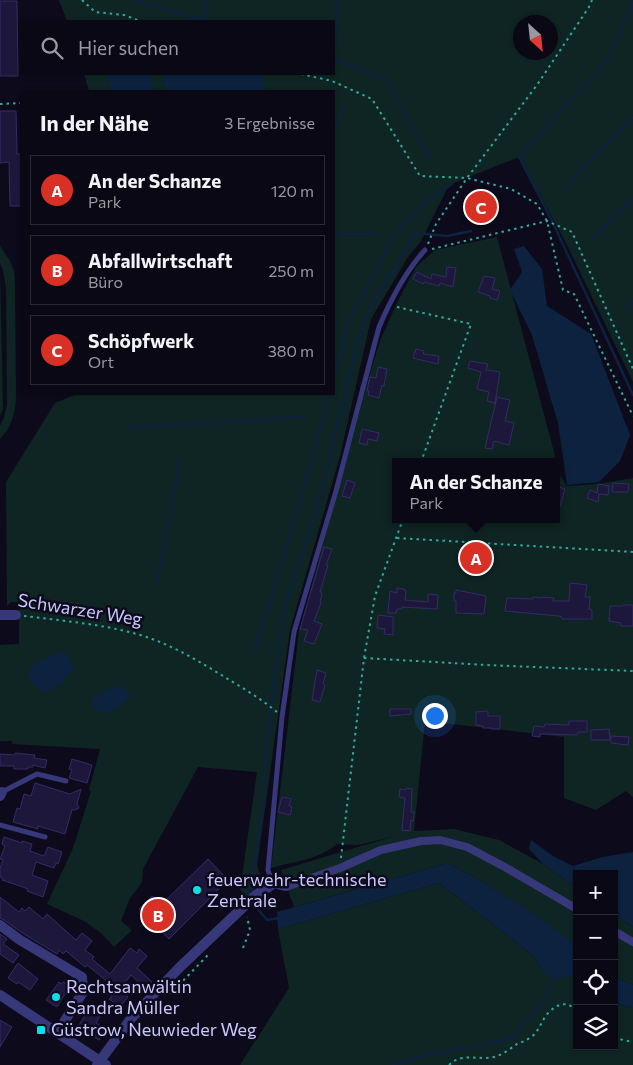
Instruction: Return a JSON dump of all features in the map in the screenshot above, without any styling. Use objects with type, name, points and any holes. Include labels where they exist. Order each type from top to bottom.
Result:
[{"type":"street","name":"Schwarzer Weg","points":[[0,615],[16,615]]},
{"type":"street","points":[[0,995],[57,1032],[101,1064],[130,1020],[169,978],[256,895],[273,884],[286,887],[340,868],[380,850],[421,841],[440,840],[467,847],[573,907]]},
{"type":"street","points":[[0,925],[20,940],[82,977],[83,992],[57,1032]]},
{"type":"street","points":[[618,933],[633,942]]},
{"type":"lane","points":[[273,884],[268,870],[282,717],[294,632],[336,491],[379,327],[388,305],[414,262],[425,250]]},
{"type":"lane","points":[[1,794],[37,774],[66,781]]},
{"type":"lane","points":[[0,825],[45,837]]},
{"type":"path","points":[[82,0],[95,12],[124,15],[137,20]]},
{"type":"path","points":[[429,243],[436,224],[467,178],[537,85],[592,0]]},
{"type":"path","points":[[305,75],[332,81],[372,98],[420,176],[467,178],[511,190],[537,204],[547,221],[563,290],[574,294],[633,416]]},
{"type":"path","points":[[0,104],[20,103]]},
{"type":"path","points":[[425,250],[547,221],[572,232],[633,369]]},
{"type":"path","points":[[388,305],[471,324],[422,458]]},
{"type":"path","points":[[340,868],[364,658],[375,596],[402,523]]},
{"type":"path","points":[[397,538],[633,552]]},
{"type":"path","name":"Schwarzer Weg","points":[[16,615],[113,629],[151,638],[213,669],[265,703],[282,717]]},
{"type":"path","points":[[364,658],[496,666],[633,671]]},
{"type":"path","points":[[243,948],[250,930],[246,915]]},
{"type":"path","points":[[166,996],[212,950]]},
{"type":"path","points":[[450,1065],[464,1057],[498,1056],[530,1038],[538,1031],[542,1021],[549,1012],[556,1007],[564,1004],[573,1007]]},
{"type":"path","points":[[618,1039],[633,1042]]},
{"type":"green space","points":[[59,0],[633,0],[633,382],[565,241],[519,157],[449,185],[421,241],[408,257],[371,319],[340,456],[290,630],[257,866],[261,877],[257,887],[247,897],[240,890],[257,772],[198,767],[143,869],[142,882],[129,900],[121,921],[132,930],[114,947],[101,933],[84,921],[47,904],[73,848],[91,791],[89,790],[100,749],[12,744],[12,741],[0,741],[0,645],[19,644],[19,602],[11,602],[7,606],[6,482],[55,403],[75,395],[335,395],[335,90],[89,90],[84,75],[335,75],[335,20],[67,20]]},
{"type":"green space","points":[[497,237],[556,458],[392,458],[392,523],[560,523],[560,475],[567,486],[598,484],[633,478],[633,797],[626,791],[596,810],[564,798],[564,737],[425,721],[414,831],[454,829],[499,840],[543,864],[573,885],[573,942],[514,902],[448,863],[294,907],[281,870],[395,836],[358,845],[337,844],[314,857],[271,868],[299,631],[371,370],[381,338],[416,267],[435,250]]},
{"type":"green space","points":[[0,246],[14,271],[16,401],[12,420],[0,439],[0,425],[4,418],[7,404],[6,288],[0,263]]},
{"type":"green space","points":[[0,272],[3,409],[0,416]]},
{"type":"green space","points":[[439,883],[534,956],[542,971],[573,976],[573,1050],[618,1050],[618,1004],[633,1008],[633,1065],[240,1065],[289,988],[278,929]]},
{"type":"green space","points":[[618,917],[633,927],[633,985],[618,978]]},
{"type":"water","points":[[107,75],[149,75],[154,90],[111,90]]},
{"type":"water","points":[[162,75],[261,75],[266,86],[263,90],[166,90]]},
{"type":"water","points":[[524,246],[542,269],[547,306],[591,334],[630,435],[620,461],[599,482],[567,485],[558,423],[532,335],[510,290],[522,272],[514,249]]},
{"type":"water","points":[[59,651],[70,657],[74,669],[53,689],[41,692],[28,675],[31,666]]},
{"type":"water","points":[[117,686],[124,687],[130,696],[117,708],[112,711],[102,712],[92,706],[93,698]]},
{"type":"water","points":[[531,840],[553,856],[573,866],[603,857],[633,852],[633,927],[618,917],[618,870],[573,870],[573,885],[543,864],[529,849]]},
{"type":"water","points":[[448,863],[514,901],[573,942],[573,976],[552,979],[542,971],[534,956],[439,883],[278,929],[277,912]]},
{"type":"water","points":[[618,978],[633,985],[633,1008],[618,1004]]},
{"type":"building","points":[[0,1],[17,1],[18,76],[0,76]]},
{"type":"building","points":[[0,111],[16,111],[17,154],[20,154],[20,206],[10,206],[9,162],[0,163]]},
{"type":"building","points":[[447,267],[456,268],[453,287],[440,283],[439,286],[424,282],[423,284],[413,279],[417,272],[431,279],[432,274],[446,277]]},
{"type":"building","points":[[484,276],[495,278],[492,289],[500,291],[497,300],[478,292]]},
{"type":"building","points":[[416,349],[424,351],[423,354],[439,356],[438,364],[413,358]]},
{"type":"building","points":[[470,361],[488,364],[486,370],[500,372],[495,403],[487,401],[489,392],[477,389],[481,372],[468,368]]},
{"type":"building","points":[[378,367],[387,369],[384,386],[382,385],[379,398],[368,395],[369,391],[367,391],[370,377],[376,378]]},
{"type":"building","points":[[497,397],[510,400],[505,421],[514,423],[509,445],[494,441],[492,449],[485,448]]},
{"type":"building","points":[[362,429],[379,433],[377,441],[368,439],[367,445],[359,443]]},
{"type":"building","points":[[347,480],[355,483],[350,498],[342,496]]},
{"type":"building","points":[[613,483],[629,484],[628,492],[612,492]]},
{"type":"building","points":[[598,484],[609,486],[608,495],[599,494],[598,502],[587,498],[590,490],[597,493]]},
{"type":"building","points":[[560,487],[565,489],[560,506]]},
{"type":"building","points":[[324,547],[332,549],[320,592],[322,593],[321,603],[314,621],[322,624],[314,644],[304,641],[308,630],[300,629]]},
{"type":"building","points":[[570,583],[587,585],[585,597],[590,597],[589,609],[592,610],[592,619],[562,619],[559,616],[505,611],[507,598],[533,599],[533,597],[542,597],[554,598],[553,601],[569,601]]},
{"type":"building","points":[[397,588],[406,591],[405,600],[428,602],[428,594],[438,595],[437,609],[402,607],[402,609],[397,609],[396,613],[388,613],[390,591],[397,593]]},
{"type":"building","points":[[456,590],[486,596],[484,614],[456,613],[454,593],[456,593]]},
{"type":"building","points":[[633,605],[633,626],[621,626],[621,623],[609,621],[610,606]]},
{"type":"building","points":[[378,615],[393,617],[393,635],[384,634],[385,629],[377,628]]},
{"type":"building","points":[[317,670],[326,673],[320,702],[312,700]]},
{"type":"building","points":[[390,709],[411,709],[411,714],[390,716]]},
{"type":"building","points":[[488,711],[488,716],[500,716],[500,729],[483,728],[483,726],[476,725],[476,712]]},
{"type":"building","points":[[569,721],[587,721],[587,732],[578,732],[577,735],[540,734],[540,737],[532,736],[534,726],[544,727],[545,724],[569,725]]},
{"type":"building","points":[[609,729],[610,740],[591,740],[591,730]]},
{"type":"building","points":[[611,736],[629,737],[628,745],[611,743]]},
{"type":"building","points":[[15,753],[35,755],[34,758],[47,760],[45,768],[33,765],[33,767],[28,767],[28,769],[0,766],[0,754],[15,755]]},
{"type":"building","points":[[72,759],[92,765],[87,783],[69,778],[72,770],[69,769]]},
{"type":"building","points":[[35,783],[70,794],[81,789],[77,804],[79,808],[72,810],[65,834],[38,826],[38,829],[13,822],[17,808],[20,809],[24,794],[31,796]]},
{"type":"building","points":[[406,788],[412,789],[411,812],[414,812],[410,831],[402,830],[405,798],[399,797],[400,789],[406,790]]},
{"type":"building","points":[[282,797],[291,799],[289,806],[292,807],[290,815],[278,812]]},
{"type":"building","points":[[4,837],[32,844],[30,851],[44,856],[48,847],[62,852],[58,864],[56,863],[54,868],[36,862],[32,875],[48,881],[43,897],[27,891],[28,889],[2,880],[3,878],[0,877],[0,868],[3,860],[0,859],[5,846],[2,844]]},
{"type":"building","name":"feuerwehr-technische Zentrale","points":[[208,859],[228,880],[169,939],[139,909],[152,896],[161,905]]},
{"type":"building","points":[[0,897],[19,912],[22,908],[25,911],[29,907],[43,919],[47,914],[76,940],[82,933],[92,941],[85,950],[94,957],[92,959],[110,974],[130,948],[137,953],[139,949],[147,956],[137,968],[152,982],[146,989],[131,975],[119,990],[128,997],[120,1007],[109,999],[112,996],[108,994],[110,985],[108,982],[87,965],[85,967],[66,951],[63,954],[59,950],[57,954],[0,918]]},
{"type":"building","points":[[0,934],[7,939],[3,944],[19,955],[13,963],[0,954]]},
{"type":"building","points":[[18,963],[38,979],[30,990],[8,978]]},
{"type":"building","points":[[59,982],[70,986],[57,1007],[46,1000]]},
{"type":"building","points":[[91,1006],[102,1013],[96,1023],[106,1029],[99,1040],[87,1033],[88,1031],[79,1025]]},
{"type":"building","points":[[0,1020],[12,1027],[0,1047]]},
{"type":"waterway","points":[[134,0],[203,20]]},
{"type":"waterway","points":[[204,20],[206,0]]},
{"type":"waterway","points":[[335,44],[338,0]]},
{"type":"waterway","points":[[633,3],[607,61],[519,157],[552,221],[633,395]]},
{"type":"waterway","points":[[335,59],[386,80],[431,160]]},
{"type":"waterway","points":[[335,127],[343,108]]},
{"type":"waterway","points":[[563,189],[633,117]]},
{"type":"waterway","points":[[335,372],[347,324],[392,239],[424,203],[452,184]]},
{"type":"waterway","points":[[594,238],[633,199]]},
{"type":"waterway","points":[[249,895],[261,811],[268,729],[283,611],[315,515],[361,331],[368,312],[415,233],[447,236],[471,231]]},
{"type":"waterway","points":[[335,234],[375,234]]},
{"type":"waterway","points":[[627,309],[633,300]]},
{"type":"waterway","points":[[254,652],[312,459],[329,395]]},
{"type":"waterway","points":[[129,428],[303,417]]},
{"type":"waterway","points":[[157,582],[180,460]]},
{"type":"waterway","points":[[256,907],[267,920],[279,918]]},
{"type":"waterway","points":[[393,1065],[415,1058],[512,1038],[546,999],[552,978]]},
{"type":"place","name":"Schöpfwerk","points":[[481,207]]},
{"type":"place","name":"An der Schanze","points":[[476,558]]},
{"type":"place","name":"feuerwehr-technische Zentrale","points":[[197,890]]},
{"type":"place","name":"Abfallwirtschaft","points":[[158,915]]},
{"type":"place","name":"Rechtsanwältin Sandra Müller","points":[[56,997]]},
{"type":"place","name":"Güstrow, Neuwieder Weg","points":[[41,1030]]}]
